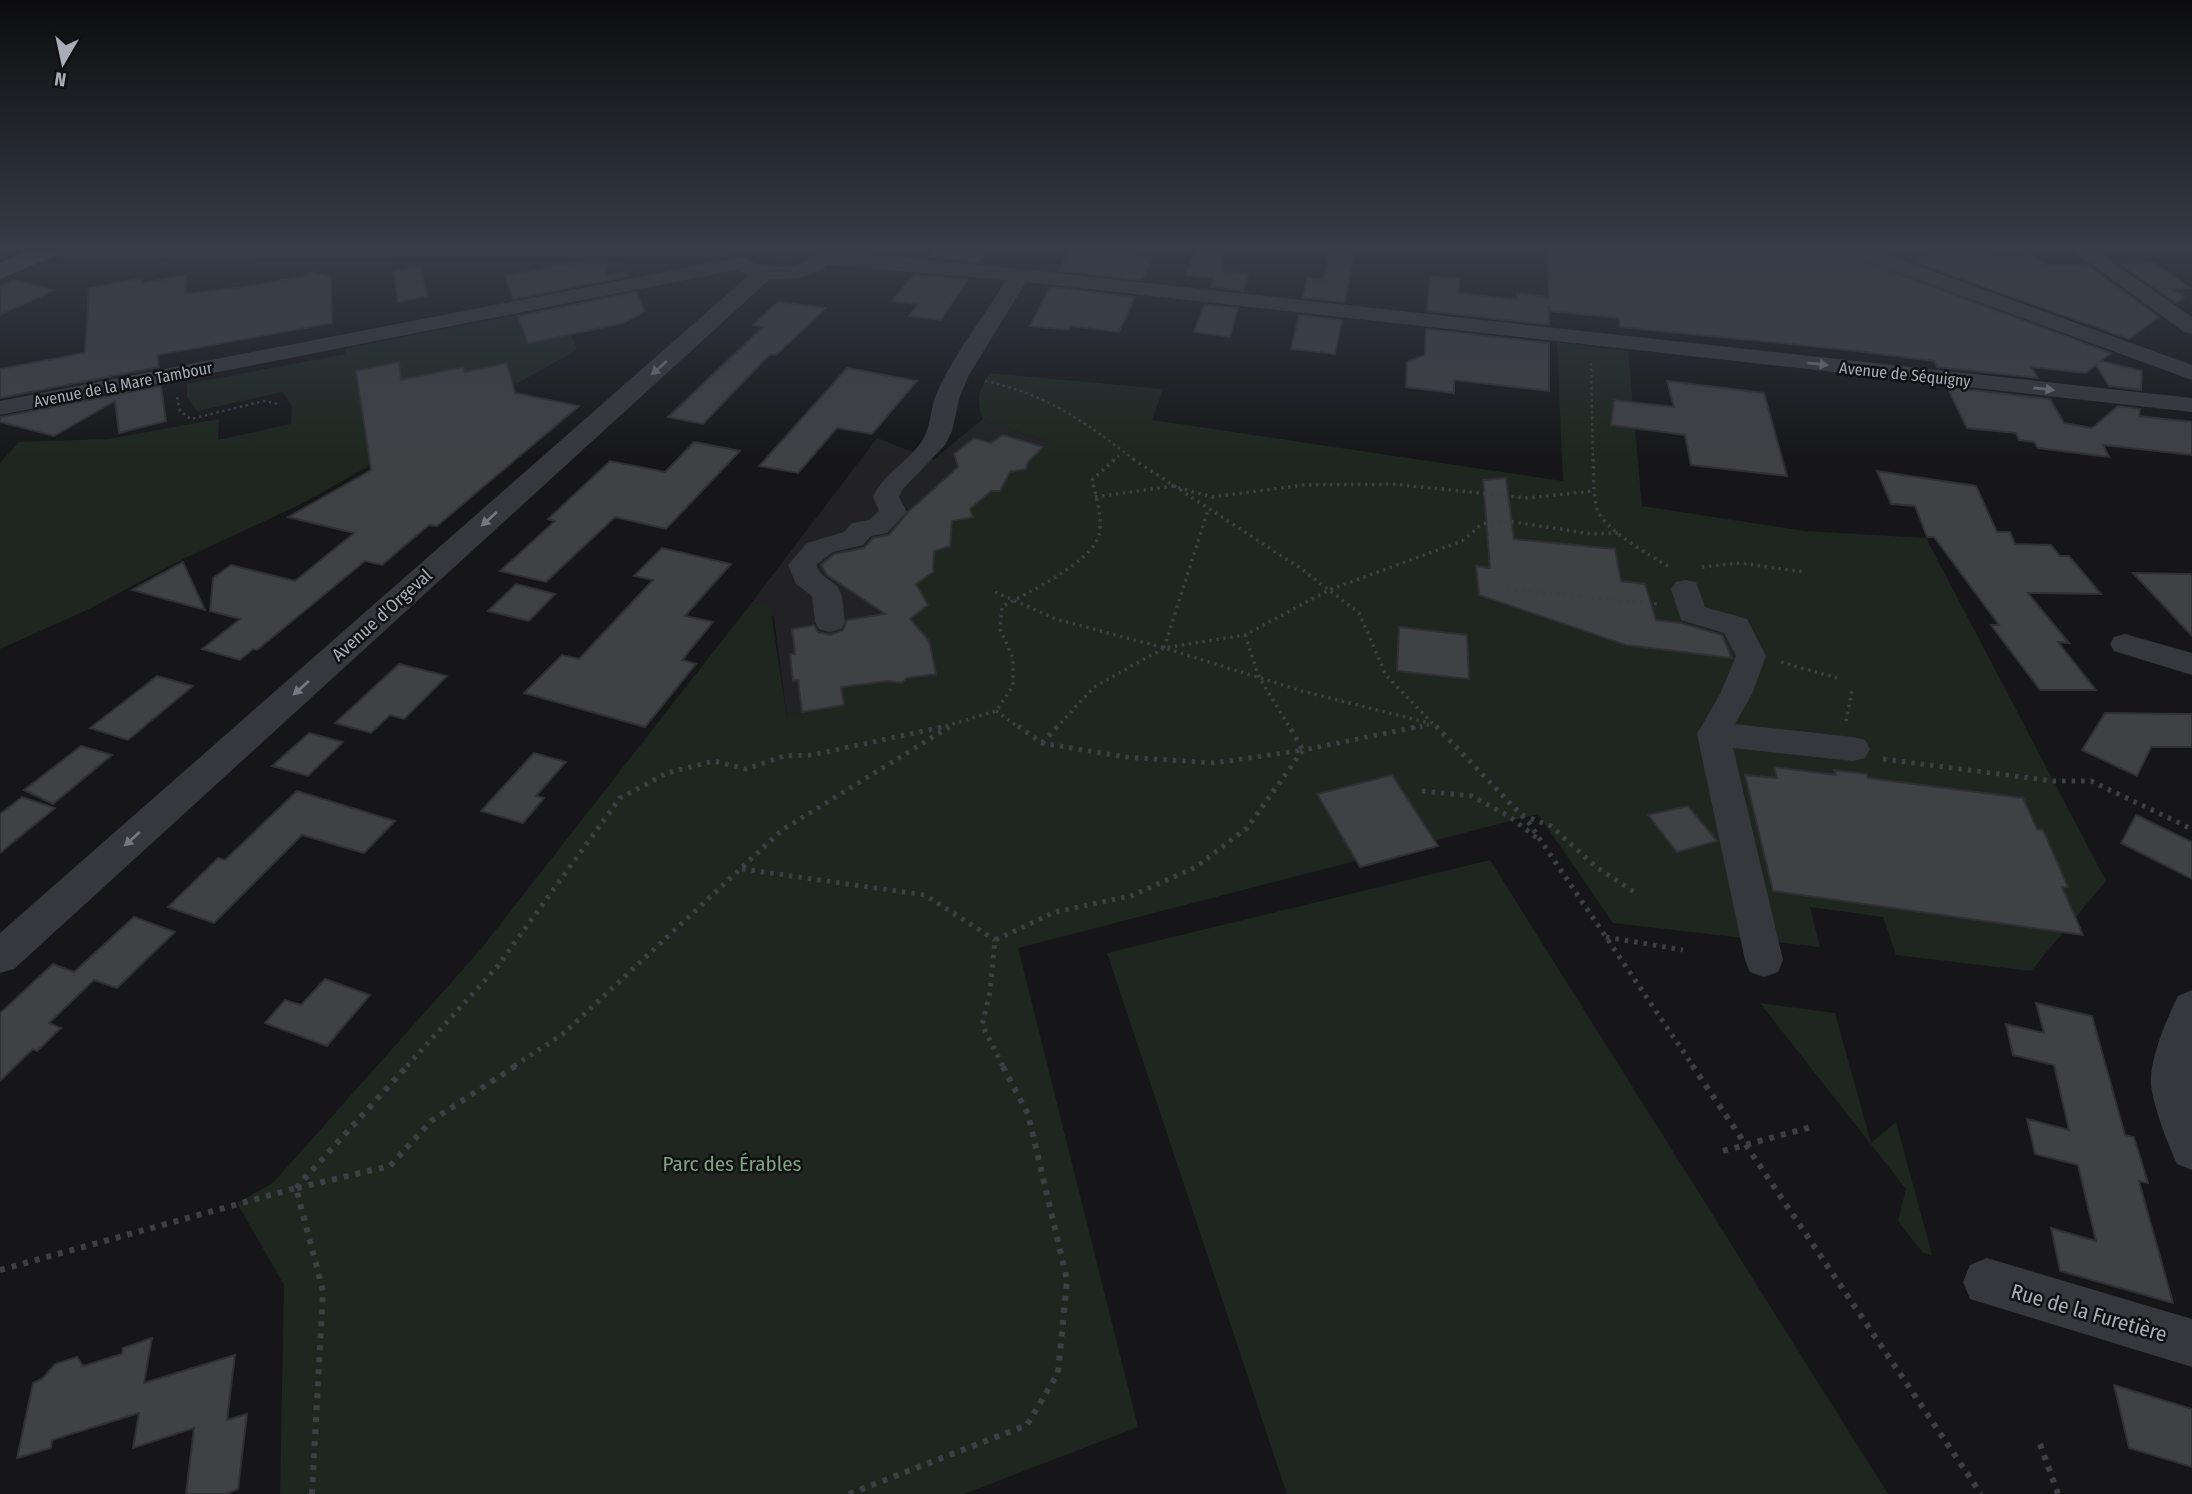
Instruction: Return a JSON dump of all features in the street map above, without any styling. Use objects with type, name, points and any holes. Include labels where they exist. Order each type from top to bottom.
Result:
[{"type":"street","name":"Avenue de la Mare Tambour","points":[[0,408],[453,319]]},
{"type":"street","name":"Avenue d'Orgeval","points":[[0,957],[683,319]]},
{"type":"street","points":[[830,622],[827,592],[806,578],[802,565],[814,549],[832,541],[853,539],[862,529],[877,527],[893,512],[886,497],[889,487],[922,456],[937,436],[951,387],[993,319]]},
{"type":"street","name":"Avenue de Séquigny","points":[[1415,319],[2192,405]]},
{"type":"street","points":[[2042,319],[2192,373]]},
{"type":"street","points":[[1684,590],[1692,613],[1736,626],[1751,656],[1736,694],[1713,734],[1764,960]]},
{"type":"street","points":[[2125,644],[2192,664]]},
{"type":"street","points":[[1713,734],[1853,749]]},
{"type":"street","points":[[2192,1008],[2177,1051],[2172,1084],[2192,1149]]},
{"type":"street","name":"Rue de la Furetière","points":[[1987,1282],[2192,1343]]},
{"type":"path","points":[[1589,338],[1594,491],[1598,512],[1618,533],[1638,544],[1684,590]]},
{"type":"path","points":[[175,375],[178,410],[191,419],[264,401],[279,404]]},
{"type":"path","points":[[951,387],[975,379],[1018,388],[1076,416],[1208,510],[1303,570],[1359,613],[1386,675],[1529,823],[1981,1494]]},
{"type":"path","points":[[296,1188],[497,967],[620,798],[667,773],[715,761],[746,769],[784,757],[812,755],[953,725],[996,711],[1013,686],[1013,658],[1000,629],[1002,607],[1068,568],[1097,541],[1100,521],[1092,480],[1122,453]]},
{"type":"path","points":[[1095,497],[1173,486],[1212,497],[1303,485],[1393,484],[1527,498],[1594,491]]},
{"type":"path","points":[[1164,648],[1208,510]]},
{"type":"path","points":[[1042,743],[1094,687],[1164,648],[1245,635],[1329,590],[1462,541],[1482,524],[1507,521],[1592,534],[1618,533]]},
{"type":"path","points":[[1508,589],[1684,590],[1718,562],[1748,563],[1804,572]]},
{"type":"path","points":[[995,592],[1056,619],[1434,724]]},
{"type":"path","points":[[1245,635],[1259,677],[1303,750]]},
{"type":"path","points":[[1749,652],[1837,678]]},
{"type":"path","points":[[996,711],[1042,743],[1125,757],[1214,763],[1303,750],[1434,724]]},
{"type":"path","points":[[0,1270],[296,1188],[390,1166],[431,1121],[564,1034],[782,830],[953,725]]},
{"type":"path","points":[[1853,749],[1885,760],[2053,781],[2091,781],[2192,829]]},
{"type":"path","points":[[995,940],[1055,912],[1131,897],[1196,867],[1247,828],[1303,750]]},
{"type":"path","points":[[1422,791],[1472,796],[1510,817],[1542,842]]},
{"type":"path","points":[[1521,814],[1551,826],[1596,867],[1636,893]]},
{"type":"path","points":[[741,869],[925,895],[995,940]]},
{"type":"path","points":[[1606,937],[1683,950]]},
{"type":"path","points":[[849,1494],[1027,1425],[1058,1373],[1067,1280],[1028,1114],[982,1025],[990,992],[995,940]]},
{"type":"path","points":[[1723,1151],[1811,1127]]},
{"type":"path","points":[[296,1188],[323,1291],[312,1494]]},
{"type":"path","points":[[2040,1444],[2058,1494]]},
{"type":"shaded area","points":[[983,419],[1063,448],[991,693],[787,717],[774,617],[755,603],[746,610],[877,438],[933,460]]},
{"type":"green space","points":[[499,319],[565,319],[577,350],[301,504],[181,560],[89,609],[0,649],[0,463],[19,442],[109,439],[219,419],[218,440],[291,424],[292,407],[283,392],[197,411],[187,397],[187,384],[345,354],[346,348]]},
{"type":"green space","name":"Parc des Érables","points":[[1557,342],[1628,351],[1642,506],[1805,531],[1926,538],[2106,881],[2031,971],[1896,955],[1883,917],[1810,907],[1820,947],[1613,923],[1538,814],[1018,948],[1138,1427],[964,1494],[280,1494],[284,1285],[237,1203],[273,1183],[480,950],[746,610],[755,603],[770,606],[787,717],[844,705],[830,622],[853,616],[865,670],[885,675],[887,681],[902,682],[905,678],[940,673],[926,673],[929,641],[920,638],[913,610],[921,599],[916,577],[930,575],[933,571],[932,566],[922,562],[940,547],[940,536],[991,491],[1001,490],[1002,487],[998,484],[1016,469],[1026,468],[1026,463],[1049,443],[983,419],[979,395],[990,373],[1163,389],[1152,420],[1563,481]]},
{"type":"green space","points":[[1490,860],[1888,1494],[1287,1494],[1107,953]]},
{"type":"green space","points":[[1760,1003],[1835,1013],[1871,1143],[1896,1122],[1932,1255],[1923,1253],[1898,1221],[1906,1189]]},
{"type":"building","points":[[87,319],[332,319],[332,323],[157,355],[159,367],[0,398],[0,369],[85,353]]},
{"type":"building","points":[[519,319],[631,319],[624,323],[528,343]]},
{"type":"building","points":[[760,319],[815,319],[776,355],[770,354],[703,424],[668,417],[763,327],[753,325]]},
{"type":"building","points":[[1034,319],[1125,319],[1119,332],[1070,326],[1068,330],[1030,326]]},
{"type":"building","points":[[1199,319],[1235,319],[1230,337],[1194,332]]},
{"type":"building","points":[[1298,319],[1342,320],[1335,354],[1291,349]]},
{"type":"building","points":[[1494,319],[1549,319],[1549,325]]},
{"type":"building","points":[[1619,319],[2019,319],[2111,353],[2101,361],[2142,371],[2141,390],[2109,386],[2096,365],[2086,373],[2031,367],[2038,378],[1937,367],[1934,361],[1849,350],[1620,327]]},
{"type":"building","points":[[2072,319],[2157,319],[2129,339]]},
{"type":"building","points":[[1426,329],[1549,343],[1549,391],[1454,380],[1454,393],[1406,387],[1407,362],[1425,355]]},
{"type":"building","points":[[399,362],[401,380],[463,367],[465,372],[507,363],[515,393],[579,406],[437,526],[429,525],[382,565],[365,561],[257,650],[253,649],[240,660],[202,649],[240,619],[210,611],[213,578],[231,565],[295,581],[354,533],[288,517],[371,470],[356,371]]},
{"type":"building","points":[[847,368],[917,381],[872,434],[837,428],[798,473],[759,466]]},
{"type":"building","points":[[1667,381],[1764,393],[1787,476],[1691,465],[1685,435],[1611,425],[1614,400],[1674,407]]},
{"type":"building","points":[[161,386],[166,421],[119,433],[115,401],[54,436],[0,422],[0,417]]},
{"type":"building","points":[[1947,387],[2050,399],[2064,423],[2092,428],[2118,406],[2140,409],[2139,416],[2192,422],[2192,455],[2103,445],[2109,457],[2038,448],[2034,442],[2019,440],[2016,433],[1967,428]]},
{"type":"building","points":[[1003,435],[1043,447],[1028,462],[1026,469],[1010,472],[1000,491],[991,491],[970,509],[973,517],[952,521],[950,546],[934,551],[933,572],[916,584],[928,605],[910,619],[929,641],[936,674],[907,678],[901,683],[888,681],[841,687],[844,705],[802,712],[798,680],[793,681],[790,654],[795,654],[792,629],[814,625],[818,632],[831,635],[843,630],[847,620],[885,614],[827,575],[821,565],[834,554],[864,548],[873,538],[889,535],[909,511],[958,467],[954,454],[974,438],[991,443]]},
{"type":"building","points":[[694,442],[740,451],[666,529],[615,517],[546,582],[500,571],[555,521],[548,519],[610,461],[665,472]]},
{"type":"building","points":[[1877,471],[1976,486],[1997,532],[2010,532],[2015,544],[2051,545],[2060,556],[2069,556],[2101,594],[2028,593],[2069,643],[2058,642],[2096,690],[2040,690],[1991,625],[1999,625],[1934,537],[1927,537],[1915,506],[1891,504]]},
{"type":"building","points":[[1506,478],[1514,539],[1615,549],[1621,581],[1645,584],[1656,620],[1681,623],[1722,635],[1732,658],[1626,645],[1479,595],[1476,566],[1490,568],[1483,480]]},
{"type":"building","points":[[662,548],[731,564],[685,616],[713,622],[682,660],[696,664],[645,727],[524,693],[562,655],[579,659],[653,580],[634,576]]},
{"type":"building","points":[[183,562],[205,610],[132,590]]},
{"type":"building","points":[[2133,573],[2192,574],[2192,636]]},
{"type":"building","points":[[516,584],[555,594],[529,621],[488,611]]},
{"type":"building","points":[[1399,627],[1467,635],[1469,679],[1397,671]]},
{"type":"building","points":[[399,664],[447,676],[404,719],[390,715],[371,733],[335,723]]},
{"type":"building","points":[[157,676],[193,686],[128,740],[90,728]]},
{"type":"building","points":[[2105,713],[2192,714],[2192,747],[2151,747],[2137,776],[2082,750]]},
{"type":"building","points":[[309,733],[343,742],[308,776],[272,766]]},
{"type":"building","points":[[81,746],[112,755],[53,804],[24,790]]},
{"type":"building","points":[[534,753],[566,762],[536,796],[544,798],[523,823],[481,811]]},
{"type":"building","points":[[1774,767],[1836,775],[1834,770],[1867,774],[1868,778],[2023,798],[2037,829],[2043,830],[2068,887],[2062,887],[2083,935],[1773,891],[1745,775],[1777,778]]},
{"type":"building","points":[[1392,775],[1438,846],[1360,867],[1317,794]]},
{"type":"building","points":[[297,791],[395,821],[364,853],[302,835],[214,923],[168,907],[218,858],[225,860]]},
{"type":"building","points":[[22,797],[55,808],[0,853],[0,814]]},
{"type":"building","points":[[1688,806],[1717,841],[1677,852],[1648,815]]},
{"type":"building","points":[[2136,815],[2192,842],[2192,879],[2121,843]]},
{"type":"building","points":[[134,917],[175,932],[117,988],[94,980],[49,1023],[61,1028],[37,1051],[33,1049],[0,1081],[0,1013],[53,964],[74,972]]},
{"type":"building","points":[[325,979],[370,995],[327,1046],[265,1023],[285,1000],[301,1005]]},
{"type":"building","points":[[2036,1003],[2092,1016],[2125,1135],[2134,1137],[2148,1183],[2139,1181],[2173,1303],[2060,1271],[2051,1228],[2096,1241],[2078,1165],[2035,1154],[2027,1119],[2069,1130],[2054,1065],[2013,1055],[2006,1024],[2044,1033]]},
{"type":"building","points":[[152,1338],[144,1383],[235,1355],[227,1420],[247,1414],[238,1489],[226,1494],[186,1494],[194,1428],[133,1448],[139,1413],[52,1440],[51,1448],[17,1458],[33,1383],[42,1379],[55,1364],[77,1357],[83,1366],[122,1354],[123,1348]]},
{"type":"building","points":[[2114,1385],[2192,1409],[2192,1467],[2129,1448]]}]
